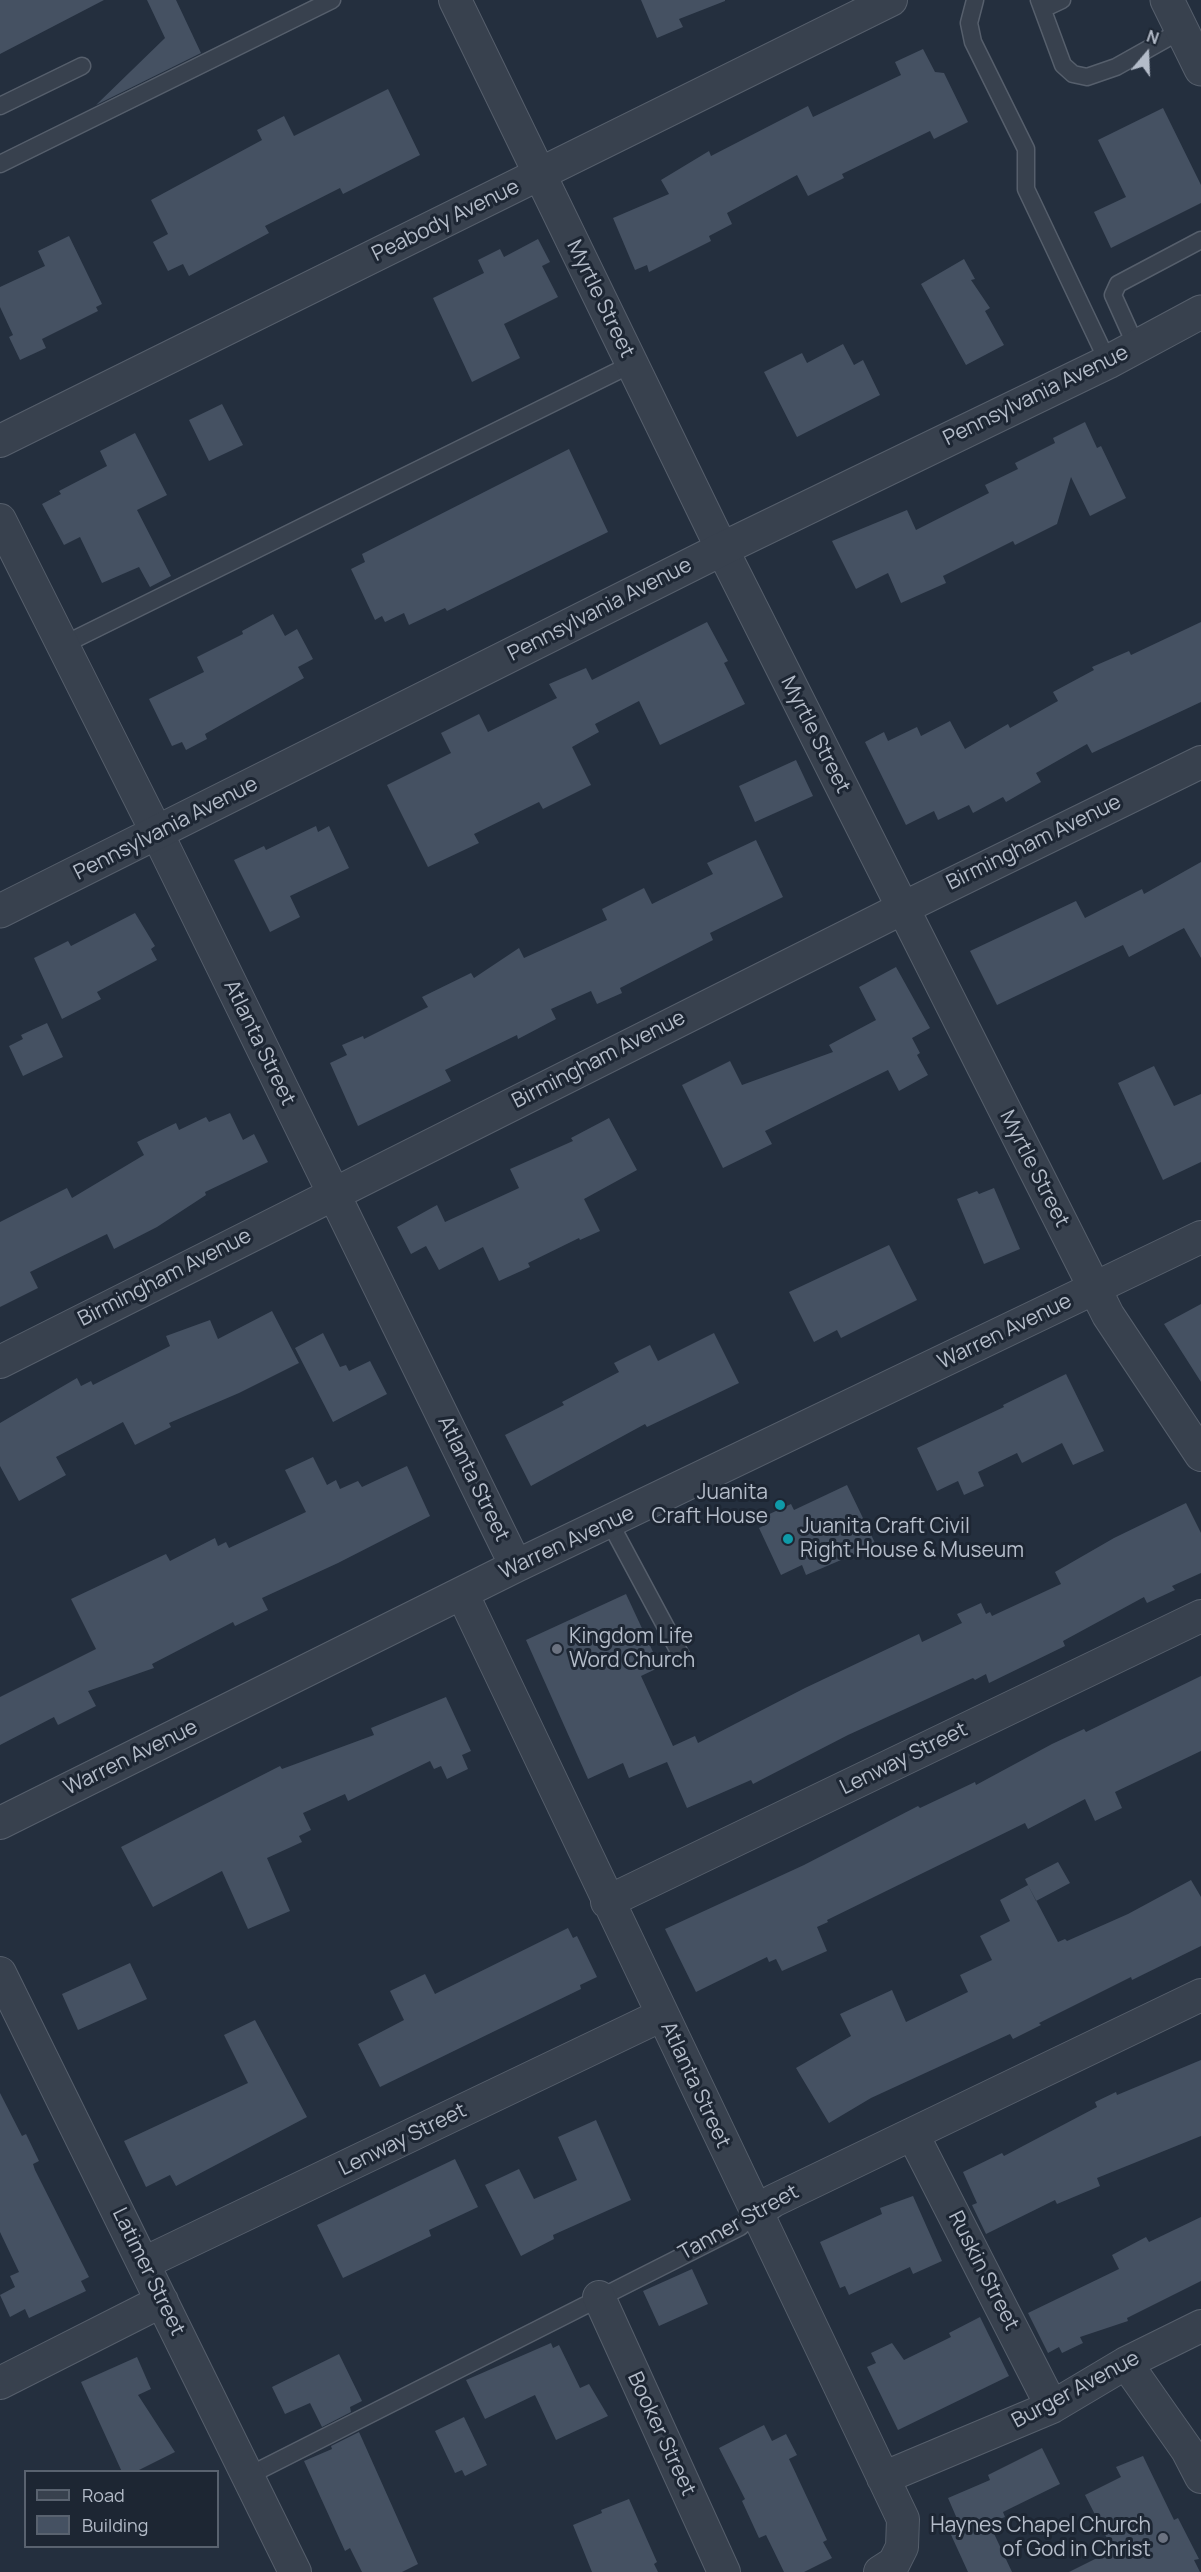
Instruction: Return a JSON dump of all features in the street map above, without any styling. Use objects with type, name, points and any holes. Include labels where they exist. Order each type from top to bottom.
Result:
[{"type":"street","name":"Myrtle Street","points":[[455,0],[722,549],[1108,1315],[1201,1455]]},
{"type":"street","name":"Peabody Avenue","points":[[0,441],[891,0]]},
{"type":"street","points":[[1167,0],[1201,69]]},
{"type":"street","name":"Pennsylvania Avenue","points":[[0,911],[722,549],[1108,362],[1201,312]]},
{"type":"street","name":"Atlanta Street","points":[[0,520],[157,833],[516,1566]]},
{"type":"street","name":"Birmingham Avenue","points":[[0,1362],[903,908],[1201,762]]},
{"type":"street","name":"Warren Avenue","points":[[0,1823],[516,1566],[610,1523],[1201,1237]]},
{"type":"street","name":"Atlanta Street","points":[[462,1593],[607,1902],[903,2519],[902,2547],[894,2563],[880,2572]]},
{"type":"street","name":"Lenway Street","points":[[607,1902],[1201,1616]]},
{"type":"street","name":"Latimer Street","points":[[0,1973],[295,2572]]},
{"type":"street","name":"Tanner Street","points":[[756,2213],[773,2201],[1201,1995]]},
{"type":"street","name":"Lenway Street","points":[[144,2264],[662,2015]]},
{"type":"street","name":"Ruskin Street","points":[[914,2135],[1052,2407]]},
{"type":"street","name":"Booker Street","points":[[599,2297],[724,2572]]},
{"type":"street","points":[[0,2383],[162,2301]]},
{"type":"street","name":"Burger Avenue","points":[[883,2478],[1052,2407],[1126,2363],[1201,2326]]},
{"type":"street","points":[[1126,2363],[1187,2450],[1201,2477]]},
{"type":"lane","points":[[0,164],[332,0]]},
{"type":"lane","points":[[975,0],[969,22],[973,42],[1026,149],[1026,189],[1108,362]]},
{"type":"lane","points":[[1062,0],[1041,4],[1063,65],[1073,74],[1087,77],[1116,67],[1182,30]]},
{"type":"lane","points":[[0,106],[82,66]]},
{"type":"lane","points":[[1136,346],[1113,295],[1118,284],[1201,240]]},
{"type":"lane","points":[[63,645],[632,364]]},
{"type":"lane","points":[[610,1523],[683,1659]]},
{"type":"lane","name":"Tanner Street","points":[[248,2476],[740,2227],[756,2213]]},
{"type":"building","points":[[0,0],[104,0],[0,54]]},
{"type":"building","points":[[147,0],[176,0],[201,53],[96,105],[165,38]]},
{"type":"building","points":[[641,0],[725,1],[679,19],[683,27],[657,38]]},
{"type":"building","points":[[923,49],[935,72],[944,73],[968,122],[934,139],[930,131],[842,174],[844,178],[808,196],[797,175],[727,213],[732,224],[709,236],[711,241],[649,272],[647,265],[635,270],[613,218],[669,194],[661,180],[709,151],[711,156],[808,106],[813,117],[901,75],[895,62]]},
{"type":"building","points":[[388,89],[420,155],[343,194],[340,188],[265,226],[269,233],[189,276],[183,264],[168,271],[153,242],[168,234],[151,200],[262,140],[257,130],[284,116],[294,136]]},
{"type":"building","points":[[1163,108],[1201,185],[1201,203],[1111,248],[1094,212],[1126,197],[1098,140]]},
{"type":"building","points":[[69,236],[102,304],[96,307],[98,311],[42,339],[46,348],[20,360],[9,337],[13,335],[0,307],[0,287],[45,266],[38,251]]},
{"type":"building","points":[[538,239],[550,262],[542,266],[558,297],[504,324],[520,358],[472,382],[433,298],[484,273],[478,260],[500,249],[504,257]]},
{"type":"building","points":[[964,259],[975,279],[971,280],[990,308],[985,311],[1004,345],[966,365],[921,284]]},
{"type":"building","points":[[843,344],[854,365],[863,360],[880,395],[797,437],[764,372],[802,353],[807,363]]},
{"type":"building","points":[[222,404],[243,445],[209,461],[189,420]]},
{"type":"building","points":[[1085,422],[1097,448],[1101,446],[1126,498],[1090,516],[1071,477],[1057,524],[1015,545],[1013,541],[943,576],[946,583],[901,603],[888,573],[856,589],[832,541],[907,510],[916,530],[989,493],[985,485],[1018,469],[1015,463],[1055,443],[1053,438]]},
{"type":"building","points":[[135,433],[167,495],[137,510],[171,576],[150,587],[139,567],[102,583],[80,537],[64,545],[42,504],[61,494],[59,491],[107,466],[100,451]]},
{"type":"building","points":[[569,449],[608,532],[447,611],[445,608],[409,625],[404,613],[385,622],[382,616],[375,620],[351,569],[365,562],[362,554]]},
{"type":"building","points":[[273,614],[285,636],[297,629],[313,659],[298,667],[304,678],[205,734],[207,739],[186,750],[182,742],[172,746],[149,699],[204,672],[197,657],[243,634],[242,631]]},
{"type":"building","points":[[707,622],[728,661],[724,663],[745,704],[660,745],[639,701],[595,724],[599,732],[572,747],[591,785],[543,809],[539,802],[474,834],[479,843],[428,867],[387,785],[451,753],[441,733],[479,714],[488,732],[557,698],[549,684],[586,668],[592,680]]},
{"type":"building","points":[[1201,622],[1201,702],[1092,753],[1087,744],[1036,773],[1041,782],[1006,802],[1003,797],[973,813],[969,805],[938,820],[934,811],[906,825],[865,742],[884,732],[888,741],[917,727],[921,736],[950,721],[965,749],[1008,724],[1010,728],[1058,701],[1053,692],[1094,670],[1092,667],[1129,651],[1131,655]]},
{"type":"building","points":[[796,760],[813,796],[755,822],[739,786]]},
{"type":"building","points":[[316,826],[318,832],[329,826],[349,868],[290,896],[300,917],[270,932],[234,860],[264,846],[266,850]]},
{"type":"building","points":[[756,840],[783,897],[710,933],[713,940],[620,988],[622,993],[597,1004],[591,991],[551,1009],[556,1019],[518,1039],[517,1035],[445,1070],[451,1081],[358,1126],[330,1063],[347,1055],[342,1045],[363,1036],[364,1039],[428,1007],[422,997],[471,973],[474,978],[519,948],[524,958],[607,920],[602,909],[644,888],[652,904],[713,874],[707,863]]},
{"type":"building","points":[[1201,862],[1201,958],[1184,928],[1129,957],[1123,945],[997,1005],[970,951],[1076,901],[1085,918],[1142,889],[1144,894]]},
{"type":"building","points":[[135,913],[155,946],[151,949],[157,960],[97,992],[101,999],[62,1019],[34,958],[68,941],[71,946]]},
{"type":"building","points":[[896,967],[930,1028],[912,1038],[920,1053],[917,1055],[928,1075],[899,1091],[888,1070],[765,1131],[772,1144],[723,1168],[682,1085],[730,1061],[742,1085],[833,1052],[829,1045],[876,1020],[859,987]]},
{"type":"building","points":[[47,1023],[63,1057],[23,1076],[9,1046],[23,1039],[21,1035]]},
{"type":"building","points":[[1154,1066],[1174,1106],[1201,1094],[1201,1162],[1163,1180],[1118,1083]]},
{"type":"building","points":[[230,1113],[243,1140],[254,1134],[268,1162],[205,1192],[206,1195],[157,1227],[114,1249],[107,1234],[30,1272],[38,1288],[0,1307],[0,1222],[67,1188],[72,1198],[144,1155],[137,1142],[176,1123],[179,1130],[206,1117],[209,1122]]},
{"type":"building","points":[[609,1118],[637,1170],[584,1199],[600,1231],[580,1240],[579,1238],[528,1263],[530,1267],[499,1281],[483,1247],[439,1270],[426,1246],[411,1254],[397,1227],[437,1205],[445,1222],[519,1188],[510,1169],[573,1141],[571,1138]]},
{"type":"building","points":[[994,1188],[1020,1249],[984,1264],[957,1199],[977,1191],[979,1194]]},
{"type":"building","points":[[889,1245],[917,1300],[841,1338],[837,1330],[814,1342],[789,1292]]},
{"type":"building","points":[[1201,1304],[1201,1382],[1164,1324]]},
{"type":"building","points":[[272,1311],[299,1363],[239,1393],[169,1423],[171,1427],[135,1445],[123,1422],[56,1457],[66,1475],[19,1501],[0,1466],[0,1423],[77,1378],[81,1386],[91,1381],[93,1385],[170,1346],[166,1336],[210,1320],[218,1339]]},
{"type":"building","points":[[323,1333],[340,1367],[346,1365],[349,1371],[370,1361],[387,1394],[333,1422],[295,1348]]},
{"type":"building","points":[[714,1333],[739,1383],[647,1427],[645,1424],[531,1486],[505,1435],[564,1405],[562,1402],[619,1372],[614,1363],[650,1345],[658,1361]]},
{"type":"building","points":[[1066,1374],[1104,1451],[1073,1465],[1062,1443],[1022,1463],[1017,1453],[978,1472],[984,1486],[964,1495],[958,1481],[937,1491],[917,1448],[1004,1407],[1003,1405]]},
{"type":"building","points":[[313,1457],[327,1485],[336,1480],[340,1489],[358,1481],[362,1487],[407,1466],[430,1516],[338,1563],[262,1598],[268,1610],[235,1626],[233,1622],[152,1664],[154,1668],[88,1691],[96,1706],[58,1725],[54,1717],[0,1745],[0,1697],[96,1649],[71,1599],[166,1554],[170,1561],[215,1538],[218,1546],[226,1542],[229,1548],[306,1512],[285,1470]]},
{"type":"building","points":[[847,1485],[876,1545],[806,1575],[802,1565],[781,1575],[759,1528],[767,1524],[763,1517],[791,1504],[794,1510]]},
{"type":"building","points":[[1186,1503],[1201,1533],[1201,1573],[1172,1586],[1175,1590],[1147,1603],[1144,1597],[1063,1641],[1065,1646],[989,1683],[986,1674],[975,1680],[973,1678],[848,1735],[753,1784],[751,1780],[687,1808],[667,1762],[629,1778],[623,1763],[588,1779],[526,1640],[626,1594],[660,1667],[641,1676],[673,1746],[695,1736],[698,1743],[805,1688],[919,1634],[922,1642],[962,1623],[957,1614],[981,1603],[986,1614],[990,1612],[992,1616],[1061,1584],[1055,1572],[1114,1538]]},
{"type":"building","points":[[1201,1676],[1201,1751],[1115,1792],[1122,1808],[1095,1821],[1085,1799],[1028,1829],[1025,1823],[827,1920],[828,1922],[817,1927],[827,1951],[782,1971],[776,1959],[769,1962],[767,1957],[696,1992],[665,1929],[804,1865],[918,1806],[920,1808],[975,1782],[976,1785],[1052,1744],[1084,1729],[1086,1732]]},
{"type":"building","points":[[446,1697],[471,1751],[462,1755],[468,1769],[447,1779],[441,1766],[434,1769],[430,1761],[348,1801],[345,1794],[303,1813],[311,1830],[299,1836],[302,1842],[267,1858],[290,1911],[248,1929],[222,1871],[153,1907],[121,1847],[280,1766],[282,1769],[374,1735],[371,1728]]},
{"type":"building","points":[[1058,1862],[1070,1883],[1036,1901],[1025,1879]]},
{"type":"building","points":[[1191,1880],[1201,1897],[1201,1946],[1132,1980],[1131,1977],[1039,2023],[1041,2025],[1013,2039],[1010,2034],[871,2098],[829,2123],[796,2068],[851,2036],[840,2014],[892,1990],[906,2022],[968,1992],[960,1975],[992,1960],[980,1936],[1010,1921],[1000,1900],[1028,1885],[1058,1942],[1065,1939],[1067,1941],[1128,1914]]},
{"type":"building","points":[[568,1928],[573,1938],[577,1936],[597,1977],[580,1985],[581,1989],[380,2087],[358,2044],[404,2020],[390,1991],[425,1974],[435,1994]]},
{"type":"building","points":[[130,1963],[147,1999],[78,2030],[62,1994]]},
{"type":"building","points":[[255,2020],[307,2117],[176,2186],[170,2175],[146,2187],[124,2141],[248,2083],[224,2035]]},
{"type":"building","points":[[1201,2060],[1201,2136],[1097,2178],[1100,2186],[1057,2204],[1055,2200],[986,2234],[972,2205],[977,2203],[963,2172],[1002,2153],[1004,2156],[1097,2107],[1095,2102],[1116,2092],[1117,2095]]},
{"type":"building","points":[[0,2093],[22,2136],[26,2134],[39,2161],[33,2164],[35,2170],[89,2277],[81,2281],[86,2291],[29,2318],[25,2309],[10,2317],[0,2295],[15,2287],[10,2276],[19,2272],[0,2232]]},
{"type":"building","points":[[596,2120],[631,2200],[553,2235],[554,2239],[521,2256],[485,2185],[519,2169],[534,2199],[577,2180],[558,2137]]},
{"type":"building","points":[[455,2159],[478,2207],[429,2230],[431,2236],[343,2278],[317,2225]]},
{"type":"building","points":[[913,2196],[942,2261],[913,2274],[910,2267],[849,2295],[845,2286],[840,2288],[820,2242],[882,2214],[880,2208]]},
{"type":"building","points":[[1201,2217],[1201,2281],[1127,2318],[1128,2321],[1080,2337],[1083,2343],[1062,2353],[1059,2347],[1048,2353],[1028,2313],[1119,2269],[1112,2255],[1146,2237],[1149,2242]]},
{"type":"building","points":[[692,2269],[708,2304],[659,2326],[643,2291]]},
{"type":"building","points":[[980,2317],[1009,2376],[898,2430],[867,2367],[876,2363],[871,2353],[892,2343],[904,2360],[951,2337],[949,2333]]},
{"type":"building","points":[[551,2343],[553,2348],[559,2345],[580,2388],[589,2384],[608,2416],[556,2440],[535,2395],[485,2419],[466,2380]]},
{"type":"building","points":[[339,2354],[362,2401],[350,2407],[351,2412],[322,2427],[310,2403],[285,2414],[272,2387]]},
{"type":"building","points":[[137,2357],[151,2389],[138,2395],[175,2452],[139,2470],[121,2470],[81,2382]]},
{"type":"building","points":[[464,2417],[487,2465],[465,2476],[462,2470],[455,2473],[435,2431]]},
{"type":"building","points":[[764,2425],[772,2441],[786,2434],[797,2455],[789,2459],[827,2540],[823,2542],[832,2558],[804,2572],[784,2572],[766,2535],[759,2538],[742,2501],[745,2499],[719,2448]]},
{"type":"building","points":[[359,2432],[418,2564],[402,2572],[362,2572],[350,2548],[345,2551],[304,2461],[332,2449],[331,2446]]},
{"type":"building","points":[[1042,2448],[1060,2484],[1003,2512],[1005,2517],[989,2523],[1012,2572],[968,2572],[947,2526],[958,2521],[948,2498],[990,2480],[988,2475]]},
{"type":"building","points":[[1143,2456],[1174,2520],[1178,2518],[1199,2559],[1194,2560],[1200,2572],[1069,2572],[1113,2550],[1085,2495],[1121,2477],[1116,2467]]},
{"type":"building","points":[[629,2499],[657,2562],[654,2564],[658,2572],[592,2572],[573,2525],[602,2513],[601,2510]]},
{"type":"place","name":"Juanita Craft House","points":[[780,1505]]},
{"type":"place","name":"Juanita Craft Civil Right House & Museum","points":[[788,1539]]},
{"type":"place","name":"Kingdom Life Word Church","points":[[557,1649]]},
{"type":"place","name":"Haynes Chapel Church of God in Christ","points":[[1163,2538]]}]
